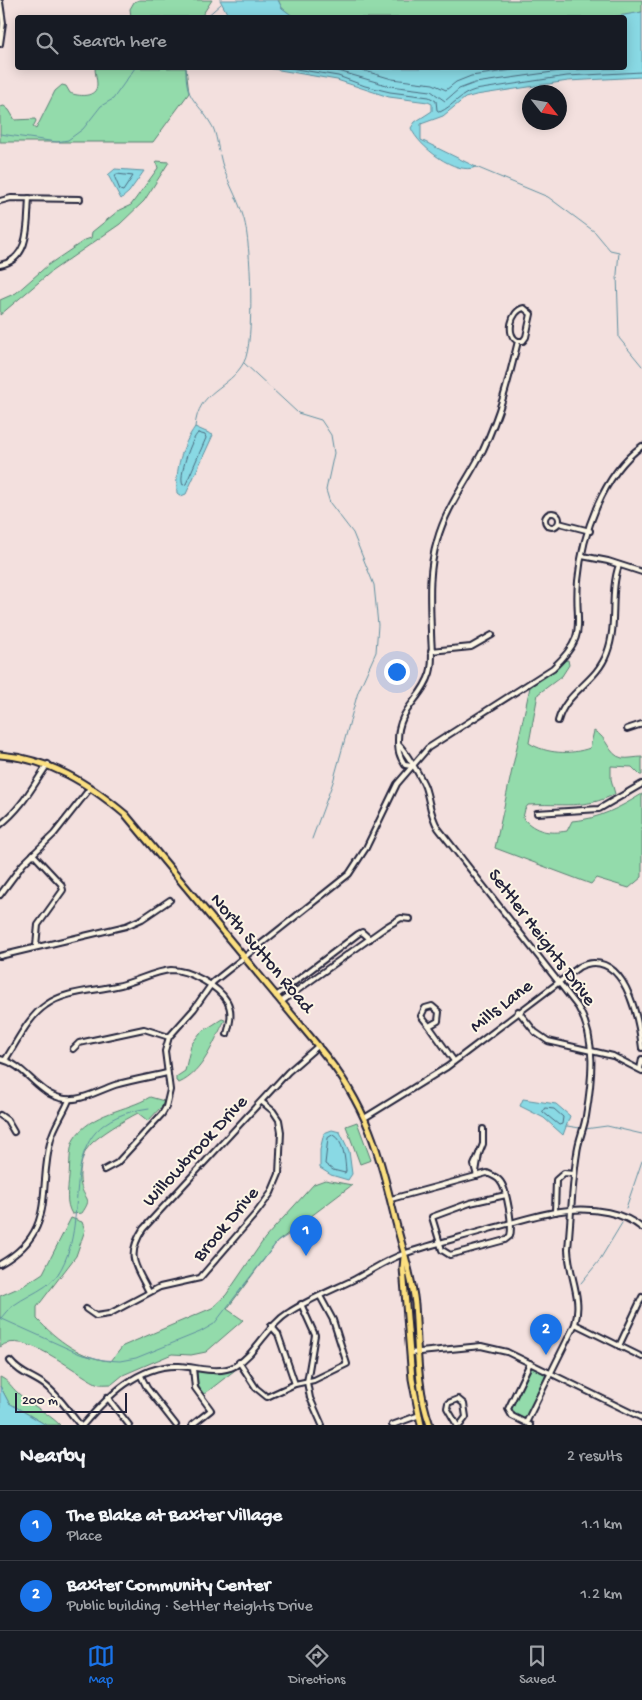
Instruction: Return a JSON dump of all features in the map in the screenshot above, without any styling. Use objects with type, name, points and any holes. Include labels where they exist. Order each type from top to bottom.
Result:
[{"type":"main road","name":"North Sutton Road","points":[[0,755],[48,764],[91,787],[126,815],[347,1083],[366,1117],[409,1266],[424,1408],[430,1425]]},
{"type":"main road","name":"North Sutton Road","points":[[404,1254],[403,1268],[410,1353],[417,1416],[421,1425]]},
{"type":"street","points":[[0,2],[3,23],[0,44]]},
{"type":"street","points":[[0,201],[11,198],[80,199]]},
{"type":"street","points":[[0,265],[12,260],[24,246],[27,236],[29,198]]},
{"type":"street","points":[[524,308],[530,312],[531,317],[526,337],[518,341],[512,338],[510,334],[515,313],[524,308]]},
{"type":"street","points":[[492,635],[471,647],[431,651],[429,580],[437,540],[444,519],[496,422],[507,391],[518,341]]},
{"type":"street","points":[[104,1170],[118,1163],[162,1114],[170,1090],[165,1051],[169,1037],[194,1010],[210,986],[349,874],[366,848],[397,784],[411,766],[439,740],[553,668],[568,654],[576,641],[579,628],[577,585],[582,556],[603,492],[620,464],[642,446]]},
{"type":"street","points":[[559,523],[590,531]]},
{"type":"street","points":[[582,556],[642,572]]},
{"type":"street","points":[[558,721],[565,702],[593,677],[608,652],[612,633],[615,576],[619,565]]},
{"type":"street","name":"Settler Heights Drive","points":[[431,651],[430,674],[425,686],[401,720],[398,744],[426,789],[435,823],[586,1020],[590,1035],[592,1050],[586,1116],[577,1150],[572,1210]]},
{"type":"street","points":[[627,729],[642,724]]},
{"type":"street","points":[[0,825],[15,813],[28,797],[48,764]]},
{"type":"street","points":[[537,813],[599,809],[642,784]]},
{"type":"street","points":[[0,895],[33,854],[54,834],[91,787]]},
{"type":"street","points":[[33,854],[61,884],[63,890],[38,925],[36,946]]},
{"type":"street","points":[[0,956],[36,946],[100,934],[126,926],[142,919],[170,900]]},
{"type":"street","points":[[281,1002],[402,918],[410,919]]},
{"type":"street","points":[[276,996],[358,934],[362,932],[370,939]]},
{"type":"street","name":"Mills Lane","points":[[366,1117],[454,1062],[557,981],[578,967],[594,963],[611,969],[624,983],[639,1022],[642,1048]]},
{"type":"street","points":[[5,1060],[33,1018],[54,1000],[126,984],[170,970],[191,973],[227,1001],[231,1020],[227,1034]]},
{"type":"street","points":[[429,1026],[438,1021],[439,1012],[432,1006],[425,1008],[421,1016],[454,1062]]},
{"type":"street","points":[[518,1011],[535,1032],[548,1041],[613,1056],[641,1070],[642,1059]]},
{"type":"street","points":[[73,1049],[79,1043],[144,1029],[169,1037]]},
{"type":"street","name":"Willowbrook Drive","points":[[149,1292],[134,1262],[134,1244],[160,1210],[288,1072],[319,1048]]},
{"type":"street","points":[[0,1059],[19,1067],[50,1094],[69,1100],[90,1096],[114,1086],[167,1073]]},
{"type":"street","points":[[0,1264],[23,1248],[41,1219],[52,1136],[69,1100]]},
{"type":"street","name":"Brook Drive","points":[[86,1309],[96,1316],[108,1314],[149,1292],[174,1283],[200,1278],[272,1193],[279,1174],[281,1132],[279,1120],[273,1111],[262,1102]]},
{"type":"street","points":[[0,1114],[7,1120],[14,1132]]},
{"type":"street","points":[[476,1174],[476,1162],[483,1144],[484,1129]]},
{"type":"street","points":[[391,1199],[476,1174],[487,1173],[501,1182],[506,1195],[511,1233],[505,1240],[450,1255],[443,1252],[432,1221],[433,1216],[470,1203],[506,1195]]},
{"type":"street","points":[[555,1212],[556,1180],[564,1173],[574,1174]]},
{"type":"street","points":[[530,1363],[508,1408],[510,1414],[528,1424],[550,1373],[575,1324],[579,1309],[579,1299],[568,1264],[572,1210]]},
{"type":"street","points":[[10,1361],[21,1373],[43,1384],[52,1391],[81,1425],[107,1397],[122,1385],[141,1376],[170,1366],[221,1370],[239,1362],[271,1326],[301,1304],[404,1254],[510,1223],[555,1212],[572,1210],[604,1212],[627,1219],[642,1228]]},
{"type":"street","points":[[239,1362],[256,1388],[267,1397],[295,1384],[314,1380],[347,1364],[333,1320],[320,1296]]},
{"type":"street","points":[[619,1346],[642,1299]]},
{"type":"street","points":[[301,1304],[314,1330],[315,1338],[306,1382],[310,1398],[322,1425]]},
{"type":"street","points":[[575,1324],[642,1357]]},
{"type":"street","points":[[271,1326],[278,1334],[295,1384]]},
{"type":"street","points":[[410,1353],[481,1346],[507,1352],[642,1418]]},
{"type":"street","points":[[192,1425],[211,1410],[195,1388],[193,1368]]},
{"type":"street","points":[[141,1376],[147,1388],[176,1425]]},
{"type":"street","points":[[107,1397],[129,1425]]},
{"type":"street","points":[[458,1399],[464,1404],[466,1417],[458,1425],[447,1408],[452,1400],[458,1399]]},
{"type":"street","points":[[392,1425],[417,1416]]},
{"type":"street","points":[[512,1425],[516,1418]]},
{"type":"green space","points":[[139,0],[212,0],[202,15],[131,15],[130,9],[134,2]]},
{"type":"green space","points":[[278,0],[642,0],[642,12],[627,15],[290,15],[282,8]]},
{"type":"green space","points":[[95,70],[186,70],[189,93],[153,142],[0,142],[0,107],[4,106],[9,110],[15,120],[35,119],[33,127],[36,129],[55,91],[62,85],[66,86],[70,93],[86,95],[94,92],[97,84]]},
{"type":"green space","points":[[156,161],[169,162],[144,201],[120,224],[52,271],[0,315],[0,300],[16,293],[48,265],[91,238],[92,232],[118,211],[131,205],[158,168]]},
{"type":"green space","points":[[568,660],[569,665],[562,676],[538,694],[529,743],[551,751],[575,752],[590,748],[594,731],[602,737],[617,756],[622,758],[642,757],[642,775],[632,767],[611,766],[611,779],[615,794],[583,804],[528,805],[523,818],[543,831],[567,831],[572,821],[591,818],[608,812],[642,794],[642,877],[629,888],[596,878],[591,884],[495,848],[530,687],[563,661]]},
{"type":"green space","points":[[222,1019],[225,1020],[207,1056],[188,1078],[179,1083],[176,1081],[176,1077],[185,1071],[191,1045],[200,1033]]},
{"type":"green space","points":[[150,1097],[164,1101],[162,1106],[148,1121],[138,1113],[106,1132],[87,1149],[82,1159],[80,1176],[81,1186],[88,1201],[82,1213],[72,1214],[67,1196],[70,1152],[74,1139],[81,1130],[99,1118]]},
{"type":"green space","points":[[357,1122],[371,1160],[360,1164],[346,1126]]},
{"type":"green space","points":[[325,1180],[352,1185],[277,1242],[227,1309],[243,1320],[206,1352],[191,1355],[172,1354],[123,1375],[112,1384],[99,1384],[35,1347],[22,1343],[10,1343],[0,1347],[0,1296],[23,1286],[43,1273],[71,1218],[82,1222],[85,1230],[76,1256],[37,1307],[37,1319],[71,1347],[90,1357],[111,1361],[123,1346],[212,1308],[226,1295],[265,1238],[314,1184]]},
{"type":"green space","points":[[239,1367],[203,1395],[198,1384],[197,1371],[216,1374]]},
{"type":"green space","points":[[534,1367],[545,1373],[545,1379],[527,1417],[522,1419],[512,1414],[510,1409],[529,1368]]},
{"type":"green space","points":[[0,1377],[60,1425],[46,1425],[9,1403],[0,1386]]},
{"type":"water","points":[[220,0],[278,0],[282,8],[291,15],[228,15]]},
{"type":"water","points":[[642,12],[642,77],[522,85],[522,88],[465,98],[443,116],[421,124],[421,140],[476,167],[468,169],[448,163],[429,151],[411,128],[415,122],[432,111],[432,104],[389,97],[337,80],[280,70],[627,70],[627,15],[624,15]]},
{"type":"water","points":[[115,169],[144,171],[129,192],[121,199],[108,175]]},
{"type":"water","points":[[195,427],[213,435],[186,494],[181,496],[177,493],[178,467],[186,442]]},
{"type":"water","points":[[523,1099],[556,1104],[570,1116],[563,1135],[544,1118],[520,1106]]},
{"type":"water","points":[[332,1130],[340,1132],[349,1151],[352,1174],[348,1180],[331,1175],[320,1168],[320,1150],[324,1133]]},
{"type":"water","points":[[0,1386],[9,1403],[46,1425],[0,1425]]},
{"type":"waterway","points":[[208,15],[221,4]]},
{"type":"waterway","points":[[0,134],[57,142],[68,140],[83,129],[101,106],[113,99],[134,70]]},
{"type":"waterway","points":[[186,70],[186,79],[190,93],[213,127],[219,151]]},
{"type":"waterway","points":[[195,427],[197,414],[208,397],[230,379],[244,362],[250,335],[251,292],[246,231],[244,219],[220,155]]},
{"type":"waterway","points":[[476,167],[548,197],[595,232],[610,250],[619,252],[617,274],[619,338],[642,366]]},
{"type":"waterway","points":[[244,363],[298,413],[321,420],[331,435],[334,453],[326,490],[330,503],[353,533],[374,585],[378,625],[376,652],[358,692],[333,782],[312,839]]},
{"type":"waterway","points":[[1,1318],[14,1305],[45,1286],[58,1274],[69,1250],[74,1224],[79,1173],[85,1151],[96,1132],[117,1117],[149,1108]]},
{"type":"waterway","points":[[567,1126],[580,1128]]},
{"type":"waterway","points":[[585,1129],[607,1126],[642,1134]]},
{"type":"waterway","points":[[626,1208],[642,1161]]},
{"type":"waterway","points":[[581,1283],[599,1261],[622,1223]]},
{"type":"waterway","points":[[0,1318],[80,1354],[103,1360],[120,1361],[136,1358],[200,1332],[214,1324],[277,1242],[296,1230]]},
{"type":"place","name":"The Blake at Baxter Village","points":[[306,1256]]},
{"type":"place","name":"Baxter Community Center","points":[[546,1355]]}]
